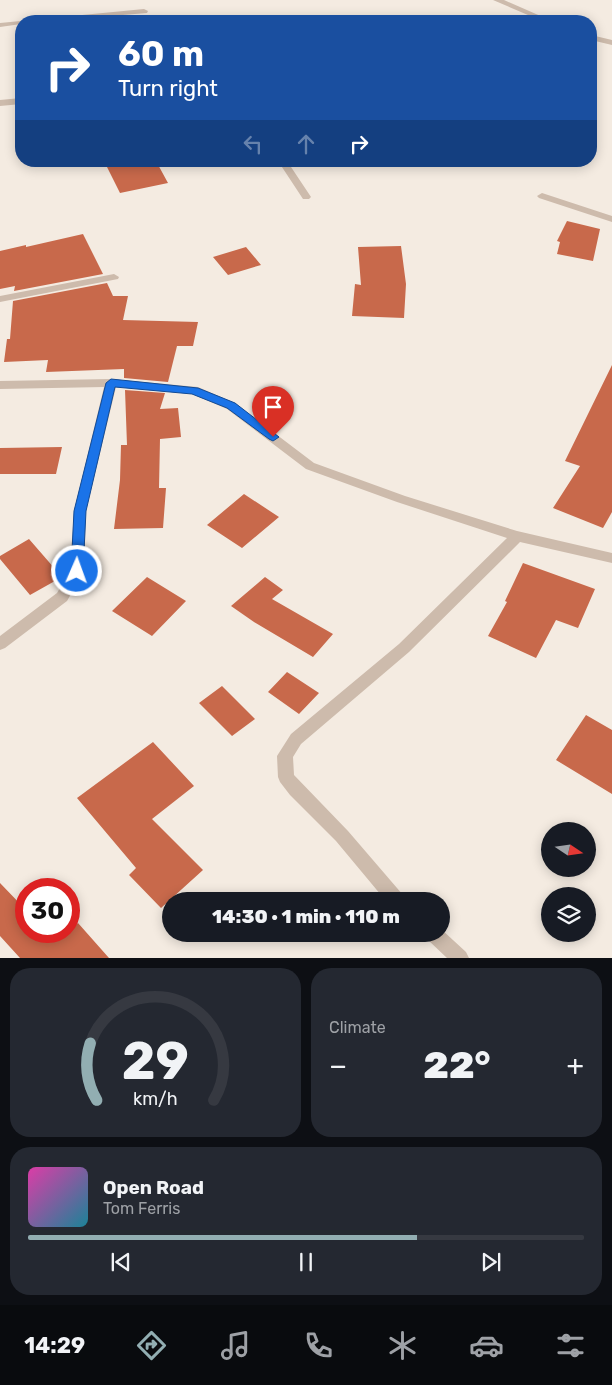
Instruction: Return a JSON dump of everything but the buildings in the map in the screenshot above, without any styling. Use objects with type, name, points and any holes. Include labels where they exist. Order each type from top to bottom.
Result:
[{"type":"street","points":[[497,0],[533,15]]},
{"type":"street","points":[[97,15],[144,11]]},
{"type":"street","points":[[0,25],[15,23]]},
{"type":"street","points":[[597,39],[612,43]]},
{"type":"street","points":[[0,103],[15,101]]},
{"type":"street","points":[[286,167],[306,197]]},
{"type":"street","points":[[542,196],[612,219]]},
{"type":"street","points":[[0,299],[114,277]]},
{"type":"street","points":[[0,385],[111,383],[194,390],[231,406],[310,466],[401,499],[517,536],[612,558]]},
{"type":"street","points":[[0,644],[62,597],[77,571],[80,511],[111,383]]},
{"type":"street","points":[[389,892],[342,836],[296,790],[286,777],[285,756],[296,739],[404,648],[517,536]]},
{"type":"street","points":[[443,942],[460,958]]},
{"type":"route","points":[[77,571],[80,511],[111,383],[194,390],[231,406],[273,437]]}]
